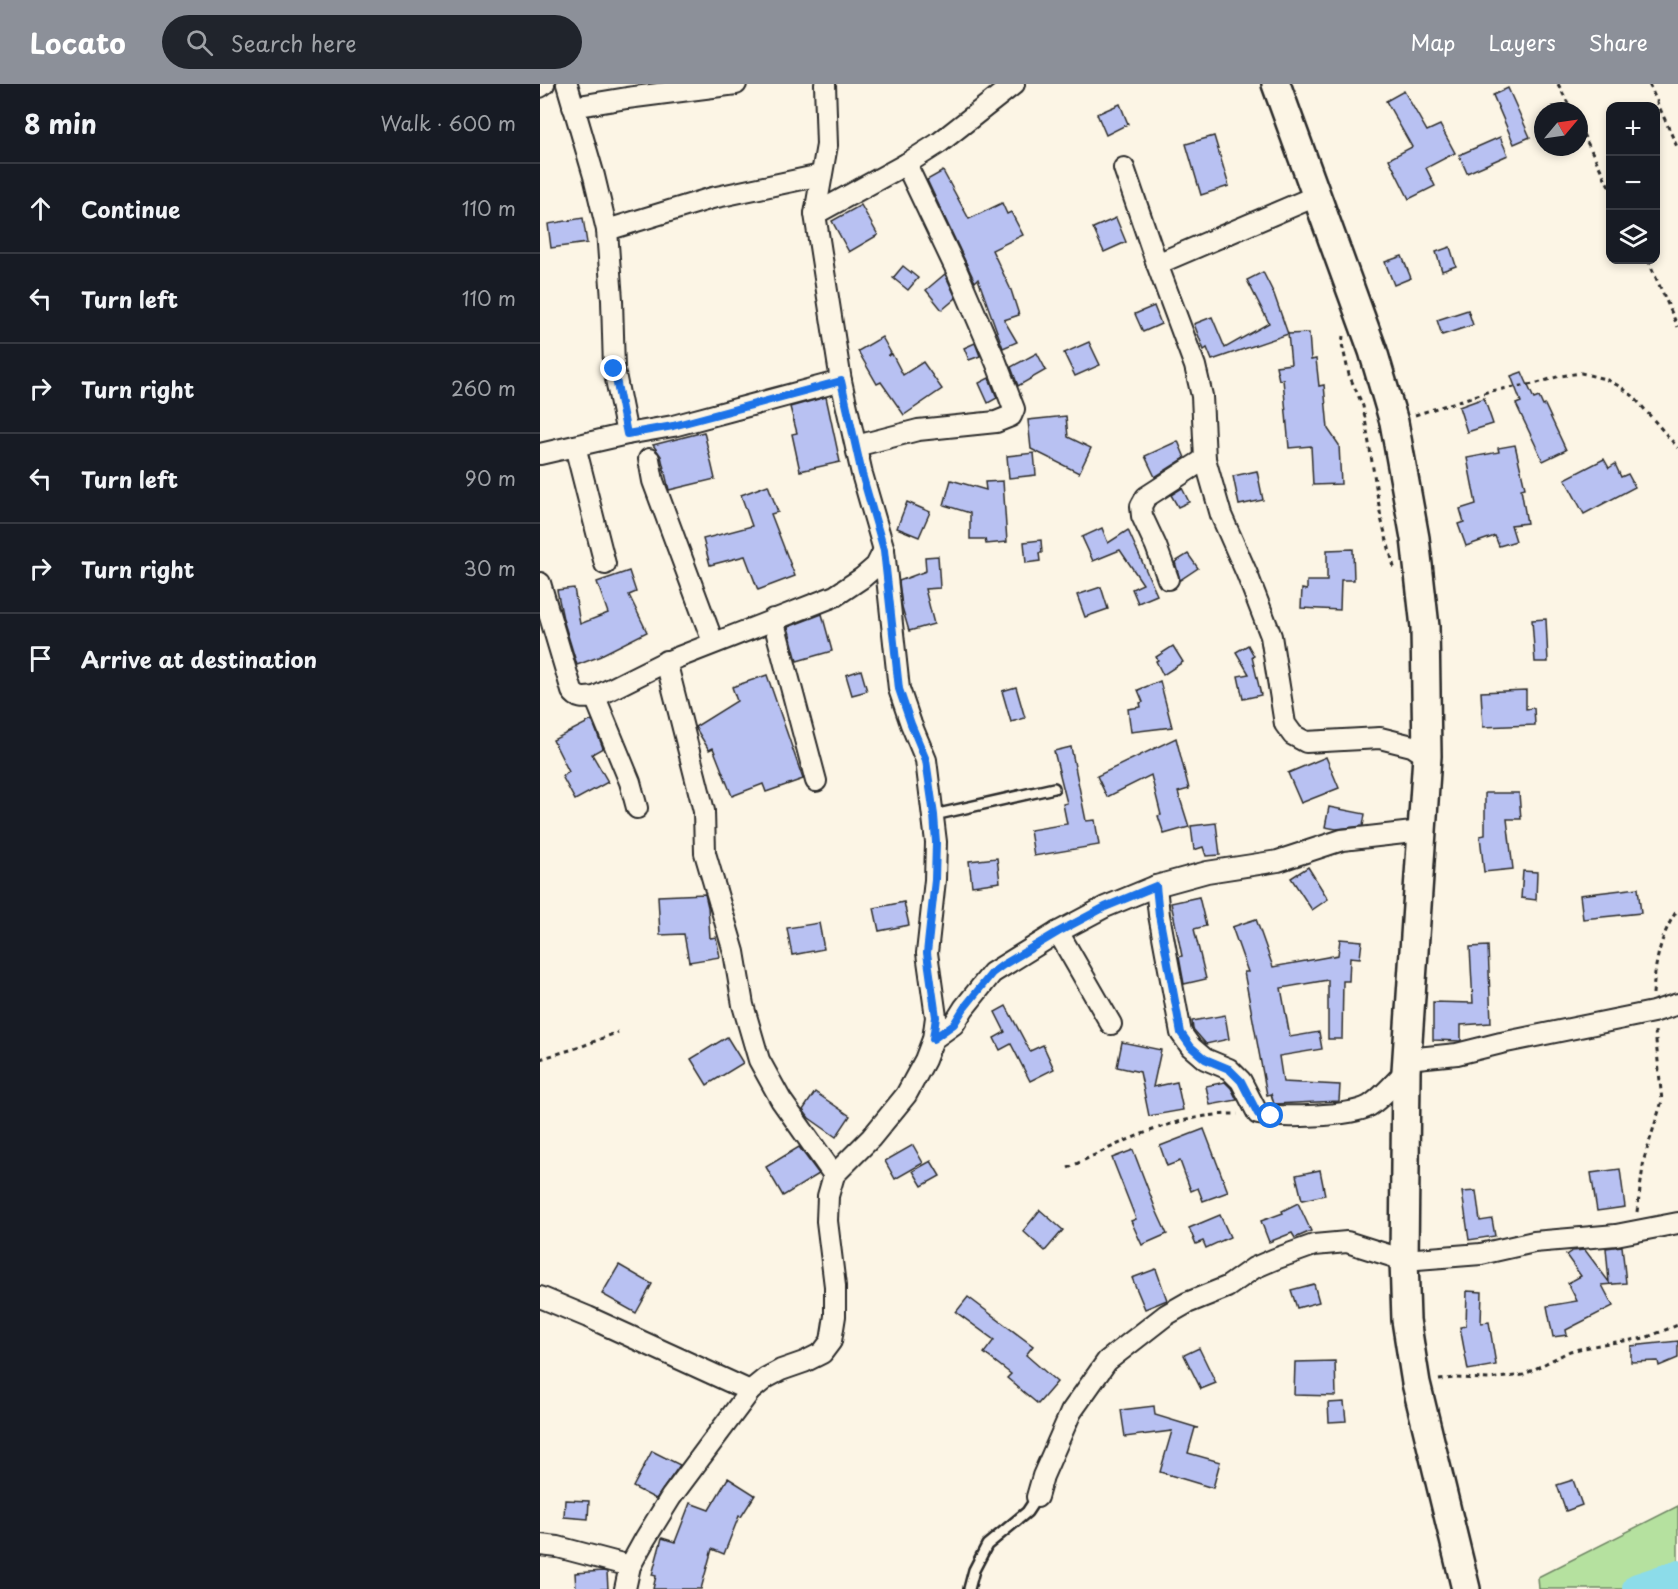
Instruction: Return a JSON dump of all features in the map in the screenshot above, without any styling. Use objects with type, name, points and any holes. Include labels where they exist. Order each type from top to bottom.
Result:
[{"type":"main road","points":[[1276,84],[1372,351],[1394,422],[1415,538],[1425,627],[1427,756],[1407,1065],[1404,1260],[1406,1320],[1416,1383],[1466,1589]]},
{"type":"street","points":[[540,87],[544,84]]},
{"type":"street","points":[[567,84],[607,230],[614,369],[627,434]]},
{"type":"street","points":[[573,107],[736,84]]},
{"type":"street","points":[[626,1589],[630,1566],[671,1497],[750,1391],[781,1370],[822,1353],[831,1341],[835,1316],[834,1286],[827,1221],[828,1196],[834,1175],[871,1138],[906,1095],[925,1060],[933,1039],[936,1017],[927,953],[935,880],[936,842],[926,760],[899,689],[884,550],[841,381],[815,214],[827,145],[825,84]]},
{"type":"street","points":[[815,214],[906,164],[939,142],[1014,84]]},
{"type":"street","points":[[856,446],[918,430],[996,422],[1011,416],[1014,409],[961,280],[906,164]]},
{"type":"street","points":[[1124,168],[1195,366],[1202,396],[1205,459],[1221,515],[1271,636],[1285,724],[1293,735],[1306,742],[1380,738],[1412,746],[1427,756]]},
{"type":"street","points":[[607,230],[712,198],[821,175]]},
{"type":"street","points":[[1157,264],[1316,196]]},
{"type":"street","points":[[540,454],[673,426],[841,381]]},
{"type":"street","points":[[574,446],[605,564]]},
{"type":"street","points":[[649,459],[653,481],[713,642]]},
{"type":"street","points":[[1168,579],[1142,516],[1141,506],[1146,497],[1205,459]]},
{"type":"street","points":[[540,583],[572,691],[576,697],[582,699],[595,697],[713,642],[835,596],[876,566],[884,550]]},
{"type":"street","points":[[773,619],[816,781]]},
{"type":"street","points":[[666,662],[704,811],[705,853],[734,952],[743,1005],[759,1060],[782,1101],[834,1175]]},
{"type":"street","points":[[595,697],[630,782],[637,808]]},
{"type":"street","points":[[933,1039],[954,1024],[992,973],[1058,932],[1105,907],[1156,886],[1207,872],[1278,861],[1342,840],[1422,831]]},
{"type":"street","points":[[1156,886],[1159,915],[1181,1033],[1191,1047],[1205,1059],[1229,1069],[1241,1081],[1258,1114],[1271,1116],[1344,1113],[1372,1104],[1407,1065],[1653,1012],[1678,1004]]},
{"type":"street","points":[[1058,932],[1111,1024]]},
{"type":"street","points":[[1037,1497],[1043,1476],[1071,1412],[1107,1361],[1166,1316],[1187,1303],[1227,1287],[1254,1268],[1314,1245],[1347,1242],[1404,1260],[1481,1254],[1534,1242],[1635,1232],[1678,1223]]},
{"type":"street","points":[[540,1298],[628,1335],[750,1391]]},
{"type":"street","points":[[540,1545],[630,1566]]},
{"type":"lane","points":[[934,815],[1054,788]]},
{"type":"lane","points":[[969,1589],[974,1570],[987,1545],[1027,1512],[1037,1497]]},
{"type":"path","points":[[1558,84],[1567,102]]},
{"type":"path","points":[[1649,84],[1678,149]]},
{"type":"path","points":[[1588,143],[1606,178]]},
{"type":"path","points":[[1650,264],[1678,327]]},
{"type":"path","points":[[1344,328],[1342,344],[1349,375],[1363,406],[1381,518],[1396,576]]},
{"type":"path","points":[[1394,422],[1490,391],[1581,373],[1605,379],[1627,391],[1678,448]]},
{"type":"path","points":[[1635,1232],[1644,1159],[1662,1101],[1660,1060],[1653,1012],[1658,948],[1669,922],[1678,909]]},
{"type":"path","points":[[540,1059],[618,1032]]},
{"type":"path","points":[[1068,1168],[1160,1127],[1190,1118],[1213,1113],[1258,1114]]},
{"type":"path","points":[[1416,1383],[1455,1378],[1489,1379],[1523,1375],[1570,1351],[1645,1338],[1678,1325]]},
{"type":"green space","points":[[1678,1506],[1678,1589],[1539,1589],[1538,1577]]},
{"type":"building","points":[[1508,88],[1530,137],[1514,144],[1493,95]]},
{"type":"building","points":[[1404,91],[1427,131],[1440,125],[1455,153],[1426,168],[1435,186],[1409,199],[1389,159],[1412,147],[1386,101]]},
{"type":"building","points":[[1120,104],[1128,124],[1106,135],[1097,114]]},
{"type":"building","points":[[1214,136],[1229,186],[1201,195],[1186,144]]},
{"type":"building","points":[[1500,137],[1508,155],[1467,173],[1459,155]]},
{"type":"building","points":[[943,171],[969,219],[1002,203],[1007,214],[1011,212],[1023,235],[992,250],[1011,290],[1019,315],[1004,320],[1017,342],[1003,348],[978,279],[975,282],[927,180]]},
{"type":"building","points":[[861,205],[878,235],[849,252],[832,221]]},
{"type":"building","points":[[583,218],[587,243],[551,248],[548,224]]},
{"type":"building","points":[[1116,218],[1126,242],[1104,252],[1093,228]]},
{"type":"building","points":[[1450,247],[1456,266],[1442,271],[1436,252]]},
{"type":"building","points":[[1402,256],[1411,278],[1394,285],[1385,262]]},
{"type":"building","points":[[903,266],[918,278],[908,290],[893,278]]},
{"type":"building","points":[[1263,272],[1274,294],[1288,334],[1212,360],[1207,348],[1204,350],[1194,324],[1212,317],[1225,348],[1269,323],[1247,280]]},
{"type":"building","points":[[945,274],[956,298],[942,310],[926,290]]},
{"type":"building","points":[[1154,306],[1161,324],[1143,332],[1135,314]]},
{"type":"building","points":[[1468,310],[1473,325],[1442,335],[1437,320]]},
{"type":"building","points":[[1309,333],[1311,360],[1316,359],[1319,386],[1324,385],[1328,429],[1339,445],[1341,484],[1313,485],[1311,446],[1289,448],[1283,379],[1279,380],[1276,366],[1291,364],[1288,334]]},
{"type":"building","points":[[882,337],[891,353],[888,356],[892,354],[903,375],[923,362],[942,389],[904,415],[881,382],[877,384],[858,351]]},
{"type":"building","points":[[1089,342],[1100,365],[1075,376],[1064,353]]},
{"type":"building","points":[[975,343],[980,356],[969,360],[964,348]]},
{"type":"building","points":[[1037,353],[1046,370],[1018,386],[1011,367]]},
{"type":"building","points":[[1522,372],[1534,399],[1539,397],[1543,406],[1545,405],[1566,450],[1543,461],[1516,404],[1521,402],[1511,376]]},
{"type":"building","points":[[989,378],[997,398],[988,403],[979,383]]},
{"type":"building","points":[[826,397],[840,462],[800,471],[792,434],[797,433],[790,407]]},
{"type":"building","points":[[1484,398],[1493,424],[1467,432],[1459,407]]},
{"type":"building","points":[[1066,416],[1068,437],[1091,448],[1079,473],[1031,449],[1028,420]]},
{"type":"building","points":[[704,432],[715,479],[669,490],[661,456],[653,445]]},
{"type":"building","points":[[1178,441],[1185,458],[1155,477],[1145,456]]},
{"type":"building","points":[[1515,445],[1525,488],[1521,489],[1527,523],[1511,525],[1516,541],[1499,546],[1495,536],[1466,546],[1458,524],[1464,522],[1460,509],[1476,504],[1467,458],[1499,452],[1498,448]]},
{"type":"building","points":[[1034,453],[1036,475],[1009,478],[1007,456]]},
{"type":"building","points":[[1604,459],[1609,468],[1615,464],[1621,477],[1628,474],[1635,487],[1584,514],[1565,479]]},
{"type":"building","points":[[1257,471],[1263,500],[1239,505],[1233,476]]},
{"type":"building","points":[[951,480],[986,490],[985,482],[1003,481],[1007,542],[986,544],[985,539],[970,539],[970,513],[944,505]]},
{"type":"building","points":[[768,485],[778,512],[771,514],[795,576],[758,590],[745,556],[710,565],[703,539],[752,526],[741,495]]},
{"type":"building","points":[[1182,488],[1189,502],[1178,507],[1171,495]]},
{"type":"building","points":[[907,502],[930,512],[919,537],[897,528]]},
{"type":"building","points":[[1102,528],[1108,543],[1128,530],[1157,595],[1138,603],[1132,589],[1143,584],[1120,550],[1093,561],[1082,537]]},
{"type":"building","points":[[1041,540],[1040,561],[1026,563],[1024,542]]},
{"type":"building","points":[[1353,549],[1354,580],[1341,580],[1340,610],[1301,608],[1302,589],[1307,590],[1307,581],[1327,581],[1327,550]]},
{"type":"building","points":[[1188,554],[1198,568],[1180,580],[1175,562]]},
{"type":"building","points":[[938,556],[940,588],[925,589],[934,624],[909,631],[902,607],[899,581],[926,571],[925,557]]},
{"type":"building","points":[[629,571],[636,592],[629,595],[647,632],[601,656],[577,665],[557,590],[574,588],[580,624],[608,613],[597,582]]},
{"type":"building","points":[[1101,587],[1108,609],[1085,617],[1077,595]]},
{"type":"building","points":[[822,614],[832,651],[797,661],[788,627]]},
{"type":"building","points":[[1546,619],[1548,662],[1535,662],[1532,620]]},
{"type":"building","points":[[1248,645],[1254,656],[1252,657],[1261,695],[1243,699],[1238,676],[1249,674],[1236,652]]},
{"type":"building","points":[[1173,646],[1183,662],[1163,675],[1156,657]]},
{"type":"building","points":[[861,670],[867,691],[852,695],[846,675]]},
{"type":"building","points":[[767,675],[803,779],[766,792],[763,784],[732,796],[713,748],[709,750],[695,727],[737,701],[732,687]]},
{"type":"building","points":[[1160,681],[1172,727],[1131,732],[1128,709],[1141,707],[1140,703],[1143,702],[1138,690]]},
{"type":"building","points":[[1016,687],[1025,718],[1011,722],[1002,691]]},
{"type":"building","points":[[1526,690],[1526,709],[1534,708],[1535,725],[1483,727],[1481,692]]},
{"type":"building","points":[[592,720],[603,748],[592,754],[608,782],[575,800],[562,776],[569,772],[553,740]]},
{"type":"building","points":[[1176,738],[1189,789],[1178,792],[1189,827],[1164,834],[1158,816],[1161,815],[1151,775],[1107,797],[1097,776]]},
{"type":"building","points":[[1071,747],[1086,821],[1095,820],[1099,845],[1034,856],[1030,830],[1067,824],[1063,804],[1067,803],[1054,751]]},
{"type":"building","points":[[1326,757],[1339,788],[1301,803],[1288,773]]},
{"type":"building","points":[[1485,793],[1519,793],[1521,819],[1507,819],[1513,869],[1484,872],[1480,836],[1485,835]]},
{"type":"building","points":[[1329,807],[1365,814],[1363,826],[1336,829],[1325,827]]},
{"type":"building","points":[[1216,823],[1220,855],[1206,856],[1203,847],[1194,850],[1191,826]]},
{"type":"building","points":[[997,858],[1000,882],[972,886],[969,861]]},
{"type":"building","points":[[1308,867],[1328,899],[1312,910],[1291,878]]},
{"type":"building","points":[[1523,871],[1537,872],[1536,900],[1521,898]]},
{"type":"building","points":[[1638,888],[1641,913],[1583,919],[1580,895]]},
{"type":"building","points":[[705,894],[710,938],[716,937],[720,957],[689,962],[684,934],[660,935],[658,896]]},
{"type":"building","points":[[1199,897],[1206,926],[1194,929],[1206,979],[1184,984],[1179,957],[1182,956],[1171,903]]},
{"type":"building","points":[[904,902],[909,925],[879,931],[874,908]]},
{"type":"building","points":[[1256,919],[1273,967],[1338,955],[1340,939],[1362,941],[1360,958],[1350,957],[1349,981],[1343,981],[1342,1039],[1328,1039],[1328,980],[1281,988],[1290,1037],[1319,1032],[1322,1049],[1279,1056],[1283,1082],[1340,1085],[1339,1101],[1274,1104],[1271,1094],[1267,1095],[1244,972],[1248,972],[1232,927]]},
{"type":"building","points":[[819,923],[824,949],[792,955],[787,928]]},
{"type":"building","points":[[1488,946],[1491,1023],[1461,1025],[1461,1041],[1433,1040],[1433,1002],[1473,1003],[1470,947]]},
{"type":"building","points":[[1006,1006],[1030,1051],[1043,1045],[1054,1069],[1030,1081],[1011,1044],[1000,1050],[994,1038],[1005,1032],[995,1012]]},
{"type":"building","points":[[1225,1015],[1229,1039],[1206,1044],[1193,1029],[1192,1021]]},
{"type":"building","points":[[727,1037],[743,1063],[707,1085],[691,1059]]},
{"type":"building","points":[[1122,1042],[1161,1050],[1153,1087],[1177,1082],[1183,1110],[1149,1116],[1140,1072],[1117,1067]]},
{"type":"building","points":[[1225,1082],[1237,1100],[1210,1105],[1206,1086]]},
{"type":"building","points":[[815,1092],[850,1116],[836,1137],[809,1118],[803,1110]]},
{"type":"building","points":[[1204,1129],[1228,1192],[1203,1201],[1198,1188],[1191,1191],[1180,1161],[1167,1166],[1160,1146]]},
{"type":"building","points":[[913,1145],[923,1163],[895,1179],[885,1161]]},
{"type":"building","points":[[799,1147],[819,1174],[783,1196],[766,1167]]},
{"type":"building","points":[[1133,1150],[1167,1234],[1142,1245],[1131,1221],[1136,1219],[1112,1158]]},
{"type":"building","points":[[931,1161],[940,1176],[922,1186],[913,1171]]},
{"type":"building","points":[[1620,1169],[1625,1207],[1597,1211],[1591,1173]]},
{"type":"building","points":[[1320,1170],[1325,1195],[1302,1200],[1296,1175]]},
{"type":"building","points":[[1476,1191],[1480,1221],[1492,1219],[1495,1236],[1469,1240],[1462,1192]]},
{"type":"building","points":[[1298,1203],[1311,1231],[1295,1238],[1292,1233],[1269,1242],[1261,1221],[1283,1213],[1282,1211]]},
{"type":"building","points":[[1040,1210],[1063,1230],[1045,1251],[1023,1231]]},
{"type":"building","points":[[1220,1215],[1230,1237],[1206,1248],[1203,1241],[1196,1244],[1189,1228]]},
{"type":"building","points":[[1622,1246],[1626,1283],[1602,1285],[1613,1306],[1566,1330],[1567,1335],[1553,1337],[1547,1306],[1577,1301],[1568,1283],[1581,1276],[1566,1255],[1572,1251],[1585,1250],[1609,1282],[1606,1248]]},
{"type":"building","points":[[619,1265],[652,1284],[636,1313],[602,1294]]},
{"type":"building","points":[[1156,1269],[1167,1300],[1145,1309],[1132,1278]]},
{"type":"building","points":[[1314,1284],[1319,1302],[1297,1308],[1291,1290]]},
{"type":"building","points":[[1467,1291],[1482,1292],[1481,1323],[1489,1322],[1496,1365],[1468,1370],[1460,1327],[1466,1326]]},
{"type":"building","points":[[968,1297],[1033,1346],[1026,1355],[1057,1382],[1038,1404],[1007,1378],[1011,1374],[984,1353],[994,1340],[956,1312]]},
{"type":"building","points":[[1678,1341],[1678,1358],[1659,1366],[1658,1361],[1631,1362],[1631,1346]]},
{"type":"building","points":[[1199,1348],[1216,1383],[1201,1389],[1184,1355]]},
{"type":"building","points":[[1335,1361],[1336,1396],[1294,1395],[1295,1362]]},
{"type":"building","points":[[1344,1402],[1346,1421],[1329,1422],[1328,1403]]},
{"type":"building","points":[[1154,1406],[1155,1415],[1198,1428],[1195,1428],[1188,1453],[1220,1462],[1213,1488],[1160,1472],[1172,1431],[1125,1437],[1121,1410]]},
{"type":"building","points":[[652,1451],[680,1465],[656,1499],[633,1487]]},
{"type":"building","points":[[728,1478],[755,1495],[741,1517],[739,1516],[724,1554],[712,1549],[701,1589],[653,1589],[656,1576],[652,1575],[662,1538],[675,1542],[690,1503],[709,1510]]},
{"type":"building","points":[[1573,1480],[1582,1505],[1566,1511],[1557,1485]]},
{"type":"building","points":[[565,1500],[589,1501],[588,1519],[564,1517]]},
{"type":"building","points":[[607,1572],[608,1589],[576,1589],[575,1573]]},
{"type":"waterway","points":[[1638,1589],[1678,1576]]},
{"type":"route","points":[[614,369],[627,434],[673,426],[841,381],[862,474],[884,550],[899,689],[926,760],[934,815],[935,880],[927,953],[936,1017],[933,1039],[954,1024],[992,973],[1003,965],[1105,907],[1156,886],[1159,915],[1181,1033],[1191,1047],[1205,1059],[1229,1069],[1241,1081],[1258,1114],[1271,1116]]}]
